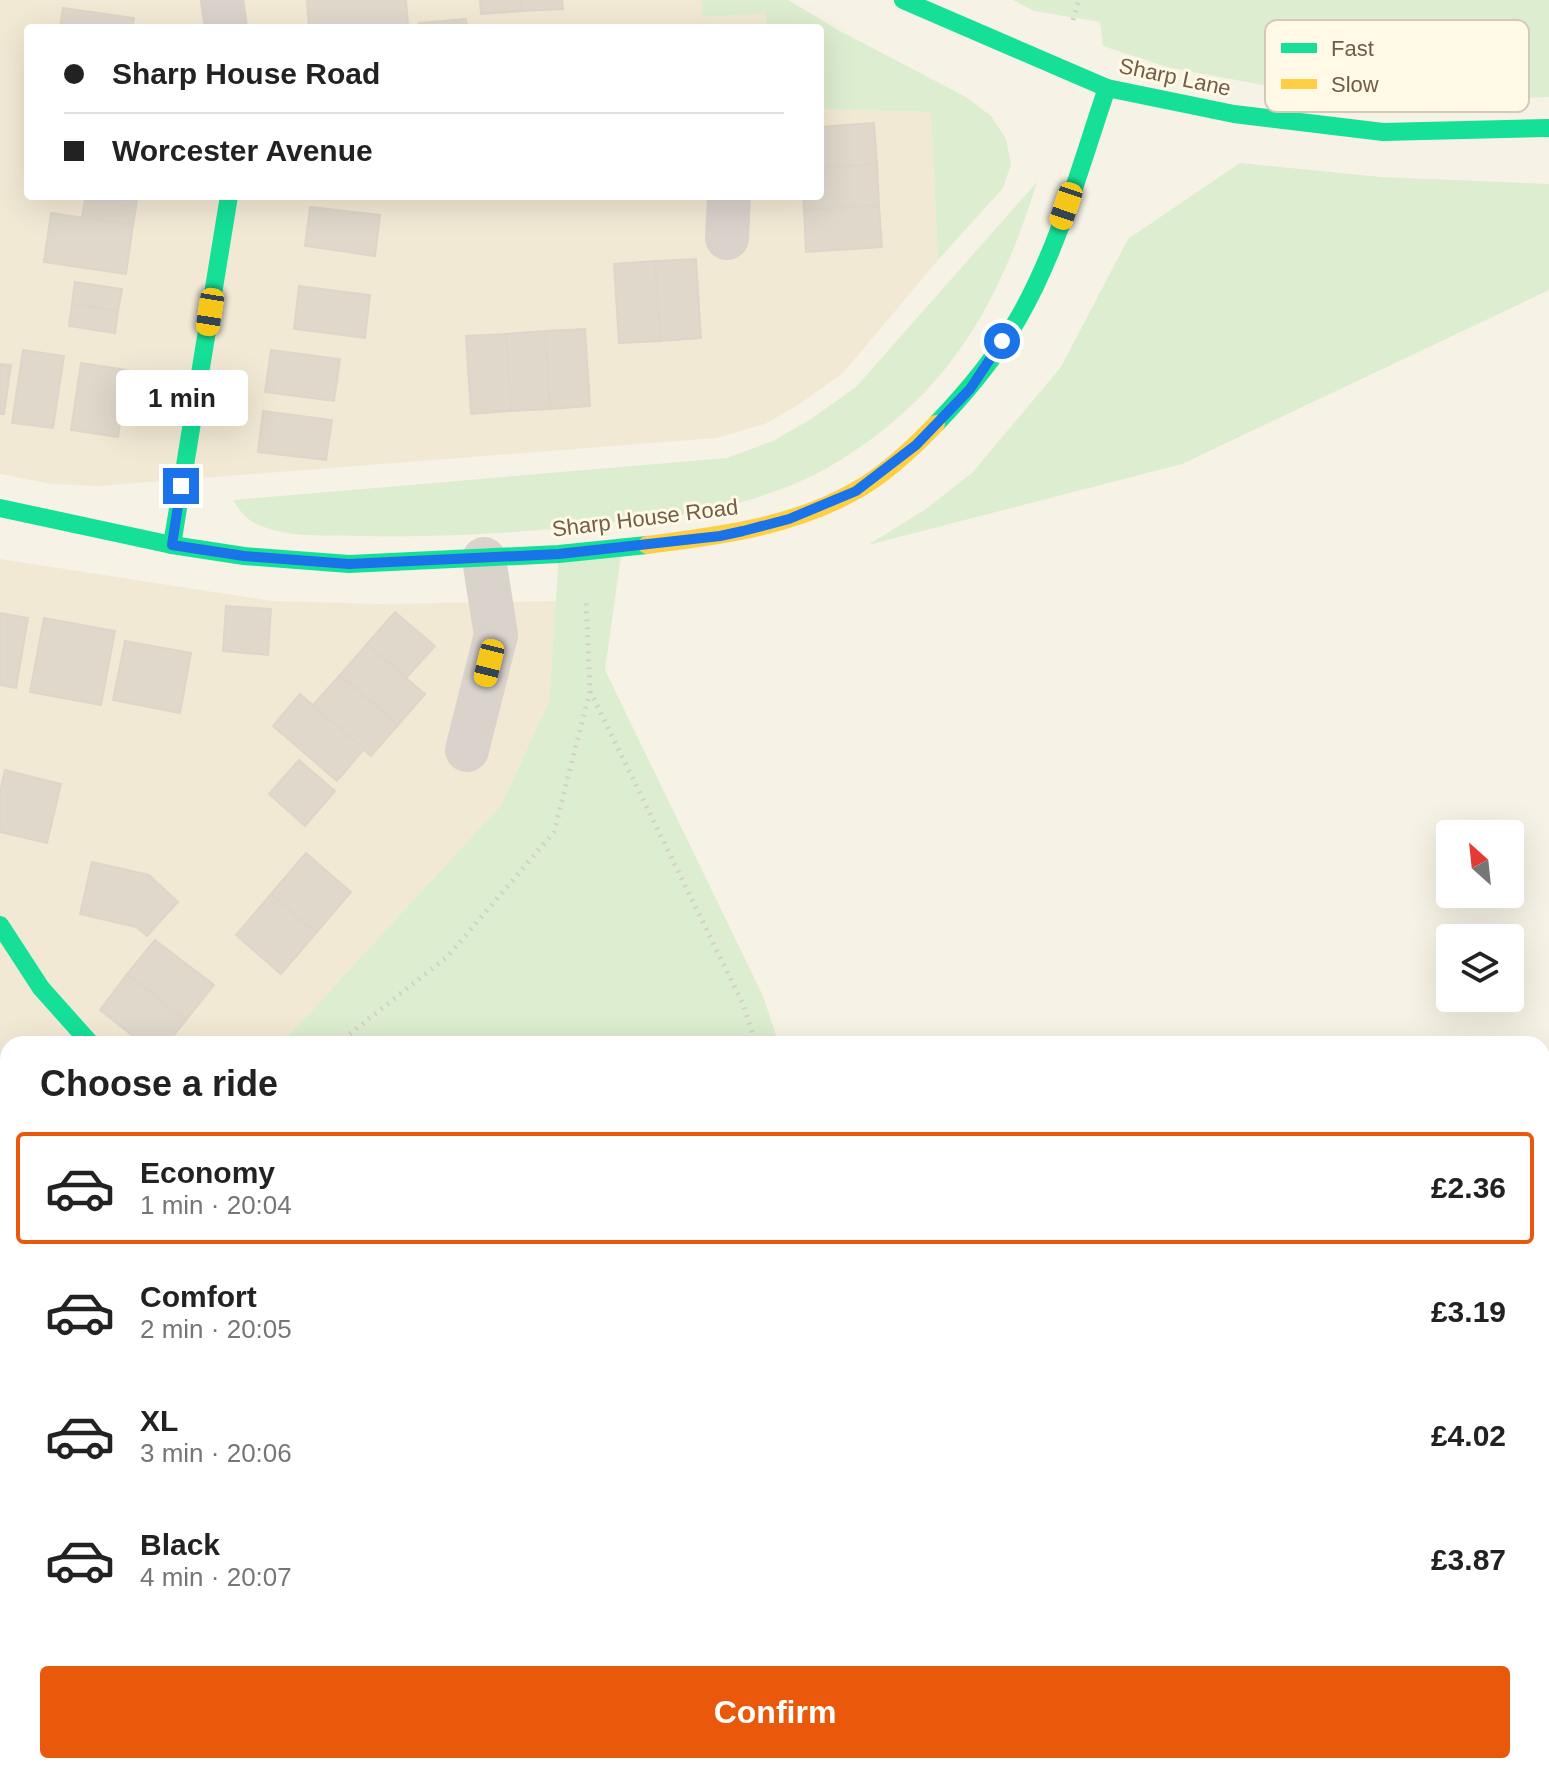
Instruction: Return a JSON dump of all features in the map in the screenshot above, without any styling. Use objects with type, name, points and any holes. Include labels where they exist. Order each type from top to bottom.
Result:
[{"type":"street","points":[[222,0],[225,24]]},
{"type":"street","name":"Sharp Lane","points":[[903,0],[1107,88],[1234,114],[1383,132],[1549,128]]},
{"type":"street","name":"Sharp House Road","points":[[0,508],[172,545],[244,556],[349,564],[484,559],[584,551],[720,536],[789,519],[856,491],[916,445],[970,389],[1019,317],[1056,236],[1107,88]]},
{"type":"street","points":[[172,545],[228,200]]},
{"type":"street","points":[[467,750],[496,635],[484,559]]},
{"type":"street","points":[[0,925],[25,968],[68,1024],[82,1036]]},
{"type":"path","points":[[347,1036],[448,956],[554,832],[590,691],[584,551]]},
{"type":"path","points":[[590,691],[743,1004],[753,1036]]},
{"type":"shaded area","points":[[0,0],[701,0],[703,17],[767,13],[767,24],[24,24],[24,200],[824,200],[824,109],[931,112],[938,260],[843,373],[765,424],[716,438],[100,486],[51,484],[0,474]]},
{"type":"shaded area","points":[[0,559],[273,601],[382,604],[556,601],[549,702],[501,805],[288,1036],[0,1036]]},
{"type":"green space","points":[[701,0],[788,0],[838,30],[966,97],[991,116],[1006,139],[1011,164],[1003,188],[938,260],[931,112],[824,109],[824,24],[767,24],[766,13],[702,17]]},
{"type":"green space","points":[[1013,0],[1549,0],[1549,97],[1529,98],[1529,20],[1265,20],[1265,85],[1167,67],[1103,46],[1100,22],[1034,11]]},
{"type":"green space","points":[[1240,163],[1381,177],[1549,184],[1549,290],[1182,464],[868,545],[926,509],[973,472],[1061,367],[1128,239]]},
{"type":"green space","points":[[1037,182],[1006,267],[987,306],[940,375],[878,434],[825,469],[779,490],[684,515],[529,531],[428,536],[287,533],[254,523],[233,500],[727,458],[773,441],[856,387]]},
{"type":"green space","points":[[622,548],[605,670],[763,996],[776,1036],[288,1036],[501,805],[549,702],[559,554]]},
{"type":"building","points":[[307,0],[406,0],[408,24],[309,24]]},
{"type":"building","points":[[480,0],[521,0],[522,11],[481,14]]},
{"type":"building","points":[[521,0],[562,0],[563,9],[522,11]]},
{"type":"building","points":[[63,8],[134,18],[133,24],[61,24]]},
{"type":"building","points":[[466,19],[467,24],[419,24]]},
{"type":"building","points":[[874,123],[877,164],[824,168],[824,127]]},
{"type":"building","points":[[877,164],[879,205],[804,210],[803,200],[824,200],[824,168]]},
{"type":"building","points":[[85,200],[136,207],[133,225],[82,217]]},
{"type":"building","points":[[96,200],[137,200],[136,207]]},
{"type":"building","points":[[879,205],[882,247],[806,252],[804,210]]},
{"type":"building","points":[[310,207],[380,215],[375,256],[305,246]]},
{"type":"building","points":[[51,213],[133,225],[126,274],[44,262]]},
{"type":"building","points":[[696,259],[701,338],[660,341],[655,261]]},
{"type":"building","points":[[655,261],[660,341],[619,343],[614,264]]},
{"type":"building","points":[[75,282],[122,289],[118,311],[72,304]]},
{"type":"building","points":[[299,286],[370,295],[365,338],[294,329]]},
{"type":"building","points":[[72,304],[118,311],[115,333],[69,326]]},
{"type":"building","points":[[585,329],[590,406],[550,409],[545,331]]},
{"type":"building","points":[[545,331],[550,409],[511,411],[506,334]]},
{"type":"building","points":[[506,334],[511,411],[471,414],[466,336]]},
{"type":"building","points":[[23,350],[64,356],[53,428],[12,423]]},
{"type":"building","points":[[271,350],[340,359],[334,401],[265,392]]},
{"type":"building","points":[[81,363],[128,370],[118,437],[71,430]]},
{"type":"building","points":[[0,364],[11,365],[4,414],[0,414]]},
{"type":"building","points":[[263,411],[332,420],[326,460],[258,452]]},
{"type":"building","points":[[226,606],[271,609],[268,655],[223,651]]},
{"type":"building","points":[[395,612],[435,646],[406,678],[367,644]]},
{"type":"building","points":[[0,613],[28,618],[16,688],[0,685]]},
{"type":"building","points":[[44,618],[115,631],[101,705],[30,692]]},
{"type":"building","points":[[125,641],[191,653],[180,713],[113,700]]},
{"type":"building","points":[[367,644],[425,694],[398,725],[340,675]]},
{"type":"building","points":[[340,675],[398,725],[371,756],[313,705]]},
{"type":"building","points":[[300,694],[364,749],[337,781],[273,726]]},
{"type":"building","points":[[299,760],[335,791],[305,826],[269,794]]},
{"type":"building","points":[[5,770],[61,784],[47,843],[0,832],[0,792]]},
{"type":"building","points":[[306,853],[351,892],[316,933],[271,894]]},
{"type":"building","points":[[92,862],[149,875],[178,902],[147,936],[136,927],[80,914]]},
{"type":"building","points":[[271,894],[316,933],[281,974],[236,935]]},
{"type":"building","points":[[155,940],[214,985],[186,1020],[127,974]]},
{"type":"building","points":[[127,974],[186,1020],[173,1036],[133,1036],[100,1010]]},
{"type":"traffic: fast","points":[[903,0],[1107,88],[1234,114],[1383,132],[1549,128]]},
{"type":"traffic: fast","points":[[936,424],[991,360],[1033,290],[1068,205],[1107,88]]},
{"type":"traffic: fast","points":[[172,545],[228,200]]},
{"type":"traffic: fast","points":[[0,508],[172,545],[244,556],[349,564],[559,554],[647,545]]},
{"type":"traffic: fast","points":[[0,925],[41,988],[84,1036]]},
{"type":"traffic: slow","points":[[647,545],[754,528],[831,503],[876,477],[936,424]]},
{"type":"route","points":[[181,486],[172,545],[244,556],[349,564],[457,560],[559,554],[720,536],[789,519],[856,491],[916,445],[970,389],[1002,341]]}]
